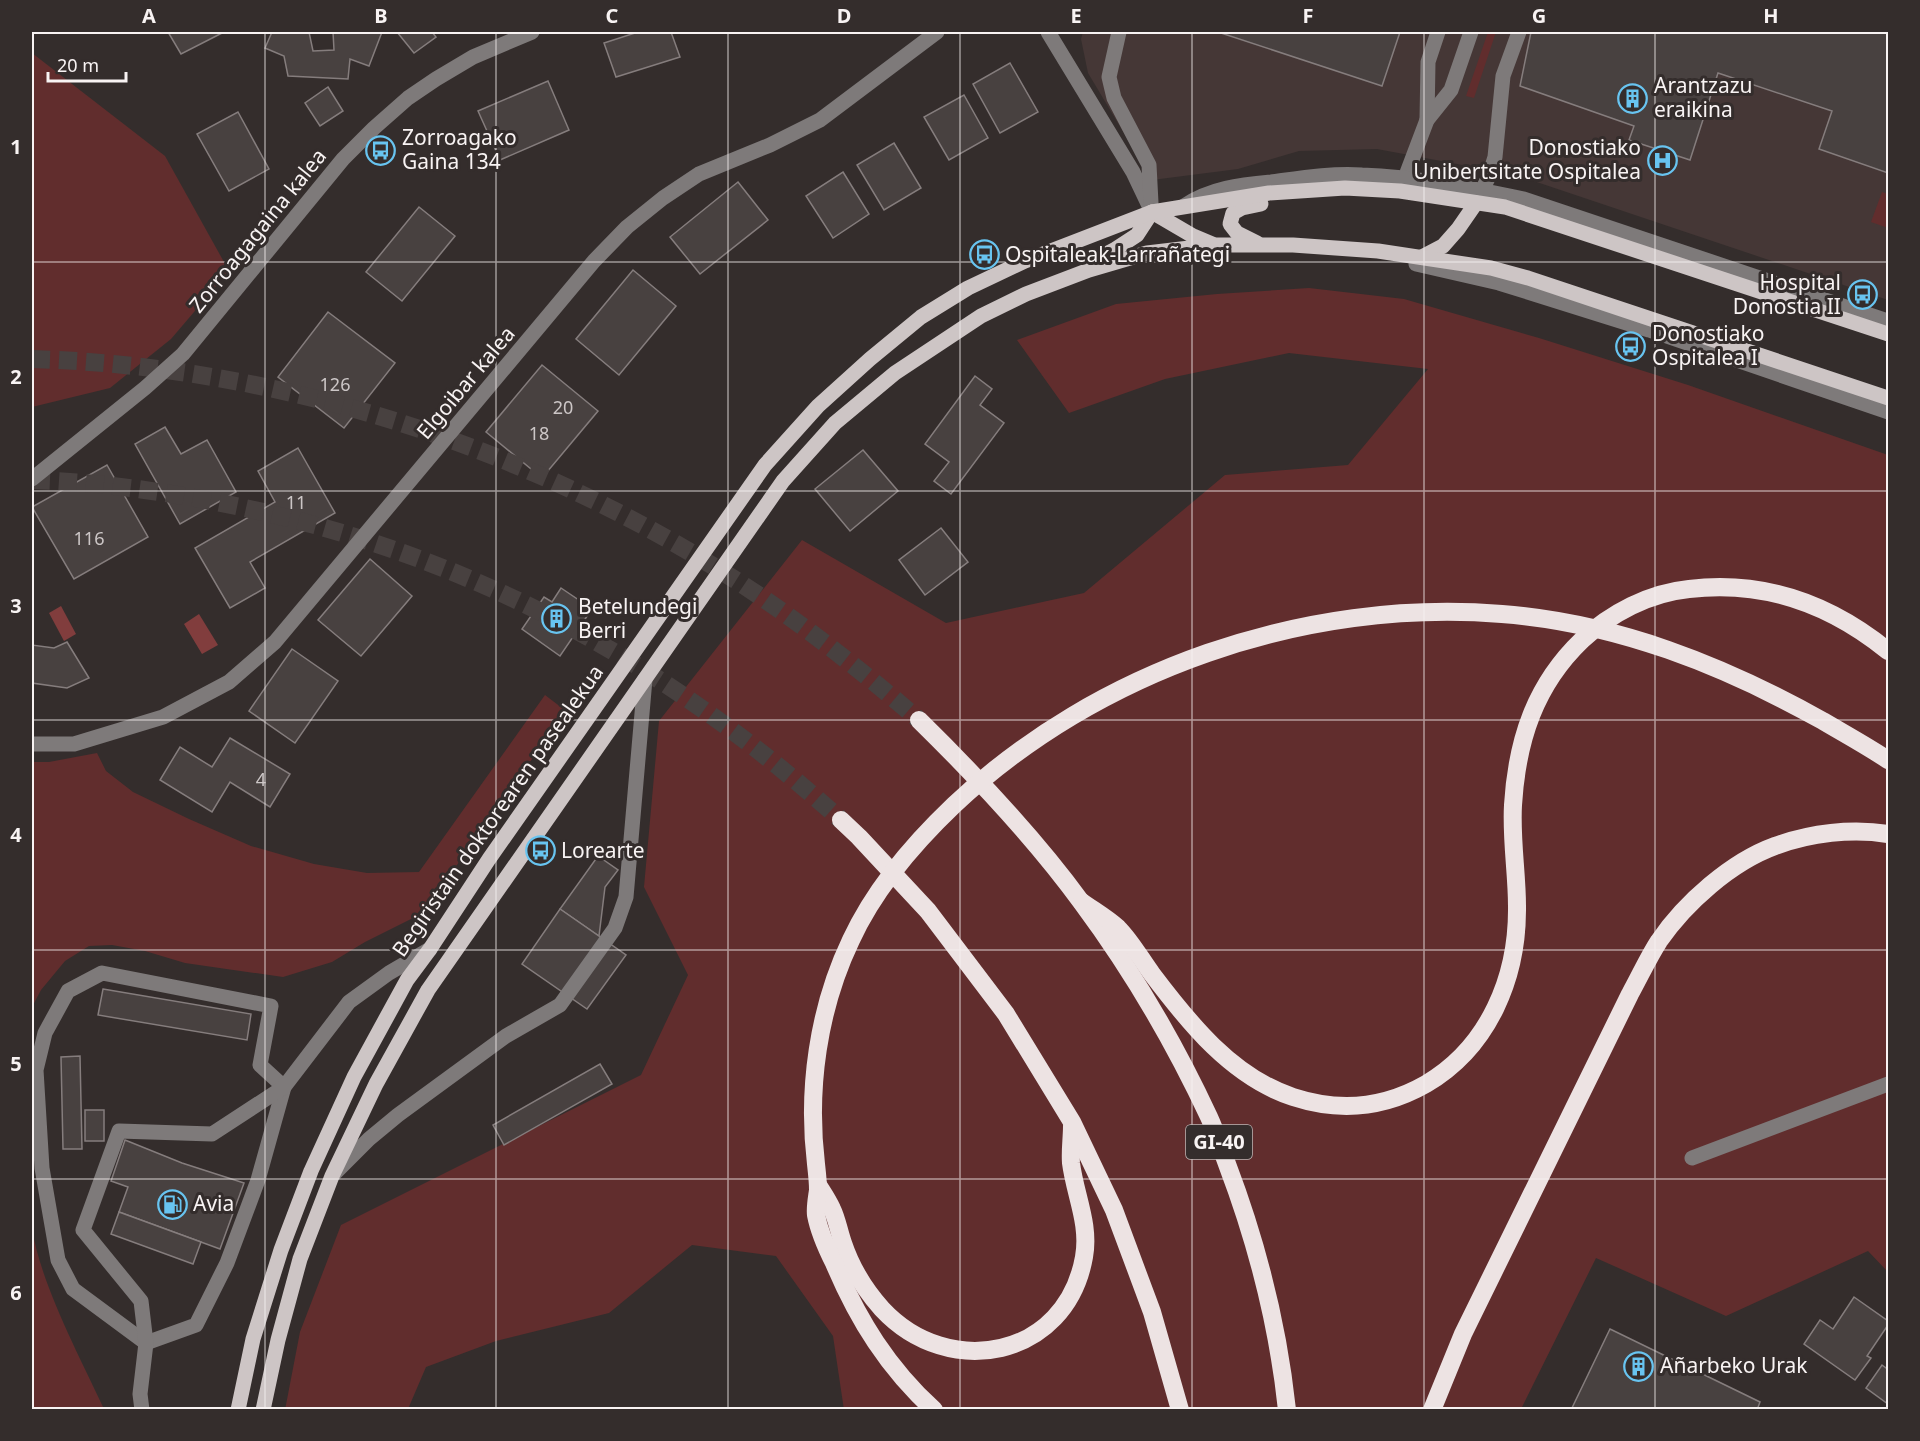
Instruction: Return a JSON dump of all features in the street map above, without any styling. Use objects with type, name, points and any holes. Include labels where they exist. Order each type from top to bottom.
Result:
[{"type":"highway","points":[[1082,902],[1118,928],[1174,1003],[1216,1049],[1257,1080],[1275,1090],[1316,1104],[1346,1107],[1375,1105],[1397,1099],[1437,1077],[1456,1062],[1485,1028],[1500,1000],[1515,947],[1518,909],[1513,807],[1521,745],[1531,714],[1544,686],[1566,656],[1590,633],[1612,617],[1640,602],[1675,590],[1714,586],[1752,588],[1795,597],[1835,615],[1888,651]]},
{"type":"highway","points":[[934,1410],[897,1373],[865,1327],[828,1250],[816,1214],[818,1184],[812,1134],[817,1054],[830,996],[852,936],[895,868],[924,834],[1010,756],[1064,720],[1153,674],[1217,650],[1286,631],[1362,617],[1420,613],[1497,614],[1581,626],[1652,643],[1727,672],[1770,692],[1888,760]]},
{"type":"highway","points":[[1806,712],[1888,771]]},
{"type":"highway","name":"GI-40","points":[[919,720],[1006,810],[1082,902],[1123,962],[1159,1021],[1210,1118],[1240,1197],[1266,1282],[1283,1368],[1287,1410]]},
{"type":"highway","points":[[841,820],[935,921],[1006,1014],[1072,1122],[1114,1210],[1152,1312],[1180,1410]]},
{"type":"highway","points":[[1432,1410],[1463,1334],[1630,994],[1660,940],[1694,900],[1735,867],[1775,846],[1821,834],[1869,831],[1888,834]]},
{"type":"highway","points":[[818,1184],[832,1210],[843,1245],[862,1284],[898,1324],[936,1346],[959,1351],[984,1352],[1005,1348],[1024,1340],[1052,1320],[1072,1295],[1080,1275],[1085,1253],[1085,1230],[1071,1163],[1072,1122]]},
{"type":"main road","name":"Begiristain doktorearen pasealekua","points":[[238,1410],[253,1339],[281,1250],[311,1171],[354,1077],[407,980],[765,465],[818,406],[921,317],[968,288],[1025,261],[1152,212],[1297,190],[1403,185],[1479,196],[1888,334]]},
{"type":"main road","name":"Begiristain doktorearen pasealekua","points":[[1262,244],[1237,233],[1230,224],[1233,213],[1242,208],[1277,201],[1297,190]]},
{"type":"main road","points":[[1422,257],[1443,246],[1458,229],[1479,196]]},
{"type":"main road","name":"Begiristain doktorearen pasealekua","points":[[1152,212],[1193,236],[1215,245]]},
{"type":"main road","name":"Begiristain doktorearen pasealekua","points":[[263,1410],[278,1340],[300,1259],[332,1176],[376,1084],[428,990],[783,481],[835,423],[909,363],[981,316],[1114,250],[1137,235],[1152,212]]},
{"type":"main road","name":"Begiristain doktorearen pasealekua","points":[[1026,294],[1089,270],[1148,253],[1215,245],[1262,244],[1378,251],[1491,268],[1528,278],[1888,398]]},
{"type":"street","name":"Zorroagagaina kalea","points":[[32,479],[183,354],[343,159],[374,128],[408,98],[436,79],[473,57],[532,32]]},
{"type":"street","name":"Elgoibar kalea","points":[[32,744],[74,744],[163,717],[229,682],[275,642],[594,261],[627,227],[663,198],[699,174],[770,145],[820,120],[937,32]]},
{"type":"street","points":[[1119,32],[1109,77],[1114,98],[1149,165],[1152,212]]},
{"type":"street","points":[[1427,120],[1428,62],[1438,32]]},
{"type":"street","points":[[1184,206],[1200,196],[1237,186],[1318,176],[1361,174],[1403,185],[1427,120],[1451,90],[1471,32]]},
{"type":"street","points":[[1519,32],[1503,76],[1495,157],[1479,196],[1524,199],[1888,321]]},
{"type":"street","points":[[1052,34],[1133,172],[1152,212]]},
{"type":"street","points":[[1297,190],[1318,176]]},
{"type":"street","points":[[1327,247],[1354,255],[1431,266],[1499,283],[1649,330],[1888,412]]},
{"type":"street","points":[[332,1176],[369,1139],[399,1115],[506,1036],[560,1005],[615,928],[627,897],[645,680]]},
{"type":"street","points":[[142,1410],[140,1394],[146,1342],[141,1301],[83,1230],[119,1131],[212,1134],[284,1087],[349,1002],[389,973],[430,949]]},
{"type":"street","points":[[146,1342],[74,1289],[58,1260],[42,1168],[36,1070],[45,1033],[68,991],[102,973],[272,1006],[260,1065],[284,1087]]},
{"type":"street","points":[[1692,1158],[1888,1084]]},
{"type":"street","points":[[146,1342],[196,1325],[227,1263],[258,1180],[284,1087]]},
{"type":"shaded area","name":"Donostiako Unibertsitate Ospitalea","points":[[1083,32],[1888,32],[1888,300],[1516,175],[1377,149],[1299,151],[1238,169],[1152,180],[1088,73],[1081,39]]},
{"type":"shaded area","points":[[1488,32],[1496,32],[1474,98],[1466,96]]},
{"type":"shaded area","points":[[32,53],[165,156],[229,271],[171,339],[110,388],[32,407]]},
{"type":"shaded area","points":[[1882,192],[1888,194],[1888,228],[1871,222]]},
{"type":"shaded area","points":[[1309,288],[1404,299],[1688,385],[1888,455],[1888,1272],[1868,1251],[1726,1316],[1596,1258],[1521,1409],[844,1410],[833,1336],[776,1256],[692,1245],[609,1313],[496,1341],[426,1367],[408,1409],[285,1410],[300,1332],[341,1225],[641,1075],[688,975],[644,887],[659,721],[802,540],[946,623],[1084,593],[1225,475],[1348,465],[1428,369],[1289,353],[1165,379],[1069,413],[1017,340],[1116,304]]},
{"type":"shaded area","points":[[61,606],[76,634],[64,641],[49,613]]},
{"type":"shaded area","points":[[199,614],[218,645],[202,654],[184,624]]},
{"type":"shaded area","points":[[545,695],[566,711],[423,913],[365,942],[332,962],[283,977],[185,963],[145,951],[112,945],[89,946],[65,961],[41,990],[32,1007],[32,762],[49,762],[97,753],[106,771],[133,792],[251,846],[314,864],[367,873],[419,872]]},
{"type":"shaded area","points":[[32,1229],[44,1274],[53,1297],[104,1409],[32,1409]]},
{"type":"building","points":[[168,32],[224,32],[181,54]]},
{"type":"building","points":[[272,32],[309,32],[313,51],[334,50],[333,32],[382,32],[369,66],[350,59],[348,79],[288,76],[284,56],[265,48]]},
{"type":"building","points":[[397,32],[432,32],[436,37],[414,53]]},
{"type":"building","points":[[638,32],[671,32],[680,57],[616,77],[604,43]]},
{"type":"building","points":[[1218,32],[1400,32],[1382,86]]},
{"type":"building","name":"Arantzazu eraikina","points":[[1531,32],[1888,32],[1888,173],[1819,149],[1832,111],[1718,73],[1690,160],[1629,140],[1634,126],[1520,86]]},
{"type":"building","points":[[1010,63],[1038,112],[1000,133],[973,84]]},
{"type":"building","points":[[548,81],[569,130],[500,160],[478,111]]},
{"type":"building","points":[[328,87],[343,111],[320,126],[305,103]]},
{"type":"building","points":[[964,95],[988,138],[949,160],[924,117]]},
{"type":"building","points":[[238,112],[269,169],[229,191],[197,134]]},
{"type":"building","points":[[894,143],[921,188],[884,210],[857,165]]},
{"type":"building","points":[[843,172],[869,214],[833,238],[806,196]]},
{"type":"building","points":[[738,182],[768,220],[700,274],[670,237]]},
{"type":"building","points":[[419,207],[455,236],[402,301],[366,272]]},
{"type":"building","points":[[633,270],[676,306],[619,375],[576,339]]},
{"type":"building","points":[[328,312],[395,363],[344,428],[278,377]]},
{"type":"building","points":[[542,365],[598,411],[542,478],[486,432]]},
{"type":"building","points":[[975,376],[992,389],[980,405],[1004,423],[951,494],[934,481],[949,462],[925,444]]},
{"type":"building","points":[[165,427],[181,454],[207,440],[236,492],[180,524],[135,444]]},
{"type":"building","points":[[298,448],[335,513],[250,562],[265,588],[230,608],[195,548],[275,502],[258,471]]},
{"type":"building","points":[[863,450],[898,491],[850,531],[815,489]]},
{"type":"building","points":[[107,465],[148,537],[74,579],[32,507]]},
{"type":"building","points":[[941,528],[968,562],[925,595],[899,560]]},
{"type":"building","points":[[370,559],[412,596],[361,656],[318,620]]},
{"type":"building","name":"Betelundegi Berri","points":[[561,588],[592,609],[560,656],[522,629],[544,597],[552,602]]},
{"type":"building","points":[[67,642],[89,678],[67,688],[32,683],[32,645],[54,648]]},
{"type":"building","points":[[292,649],[338,681],[295,743],[249,711]]},
{"type":"building","points":[[230,738],[290,774],[270,807],[230,782],[212,812],[160,780],[180,747],[212,767]]},
{"type":"building","points":[[598,856],[618,870],[605,887],[599,936],[560,909]]},
{"type":"building","points":[[560,909],[626,955],[587,1009],[522,964]]},
{"type":"building","points":[[103,989],[251,1014],[247,1040],[98,1015]]},
{"type":"building","points":[[80,1056],[82,1149],[63,1149],[61,1057]]},
{"type":"building","points":[[600,1064],[612,1084],[504,1145],[493,1125]]},
{"type":"building","points":[[85,1110],[104,1110],[104,1141],[85,1141]]},
{"type":"building","points":[[125,1140],[182,1163],[244,1183],[220,1249],[119,1212],[128,1187],[111,1181]]},
{"type":"building","points":[[119,1212],[201,1242],[193,1264],[111,1234]]},
{"type":"building","points":[[1854,1297],[1888,1321],[1888,1325],[1867,1356],[1871,1358],[1855,1380],[1804,1344],[1820,1320],[1833,1329]]},
{"type":"building","name":"Añarbeko Urak","points":[[1610,1329],[1760,1402],[1757,1410],[1571,1410]]},
{"type":"building","points":[[1882,1365],[1886,1368],[1888,1365],[1888,1404],[1866,1388]]},
{"type":"tunnel","points":[[32,359],[125,365],[218,378],[310,397],[401,423],[490,455],[576,492],[660,535],[740,583],[832,648],[919,720]]},
{"type":"tunnel","points":[[32,480],[124,487],[170,494],[305,522],[390,548],[472,580],[551,617],[627,660],[701,708],[772,761],[841,820]]},
{"type":"place","name":"Arantzazu eraikina","points":[[1633,98]]},
{"type":"place","name":"Zorroagako Gaina 134","points":[[381,150]]},
{"type":"place","name":"Donostiako Unibertsitate Ospitalea","points":[[1662,160]]},
{"type":"place","name":"Ospitaleak-Larrañategi","points":[[984,255]]},
{"type":"place","name":"Hospital Donostia II","points":[[1862,295]]},
{"type":"place","name":"Donostiako Ospitalea I","points":[[1631,346]]},
{"type":"place","name":"Betelundegi Berri","points":[[557,619]]},
{"type":"place","name":"Lorearte","points":[[540,851]]},
{"type":"place","name":"Avia","points":[[172,1204]]},
{"type":"place","name":"Añarbeko Urak","points":[[1639,1366]]}]
